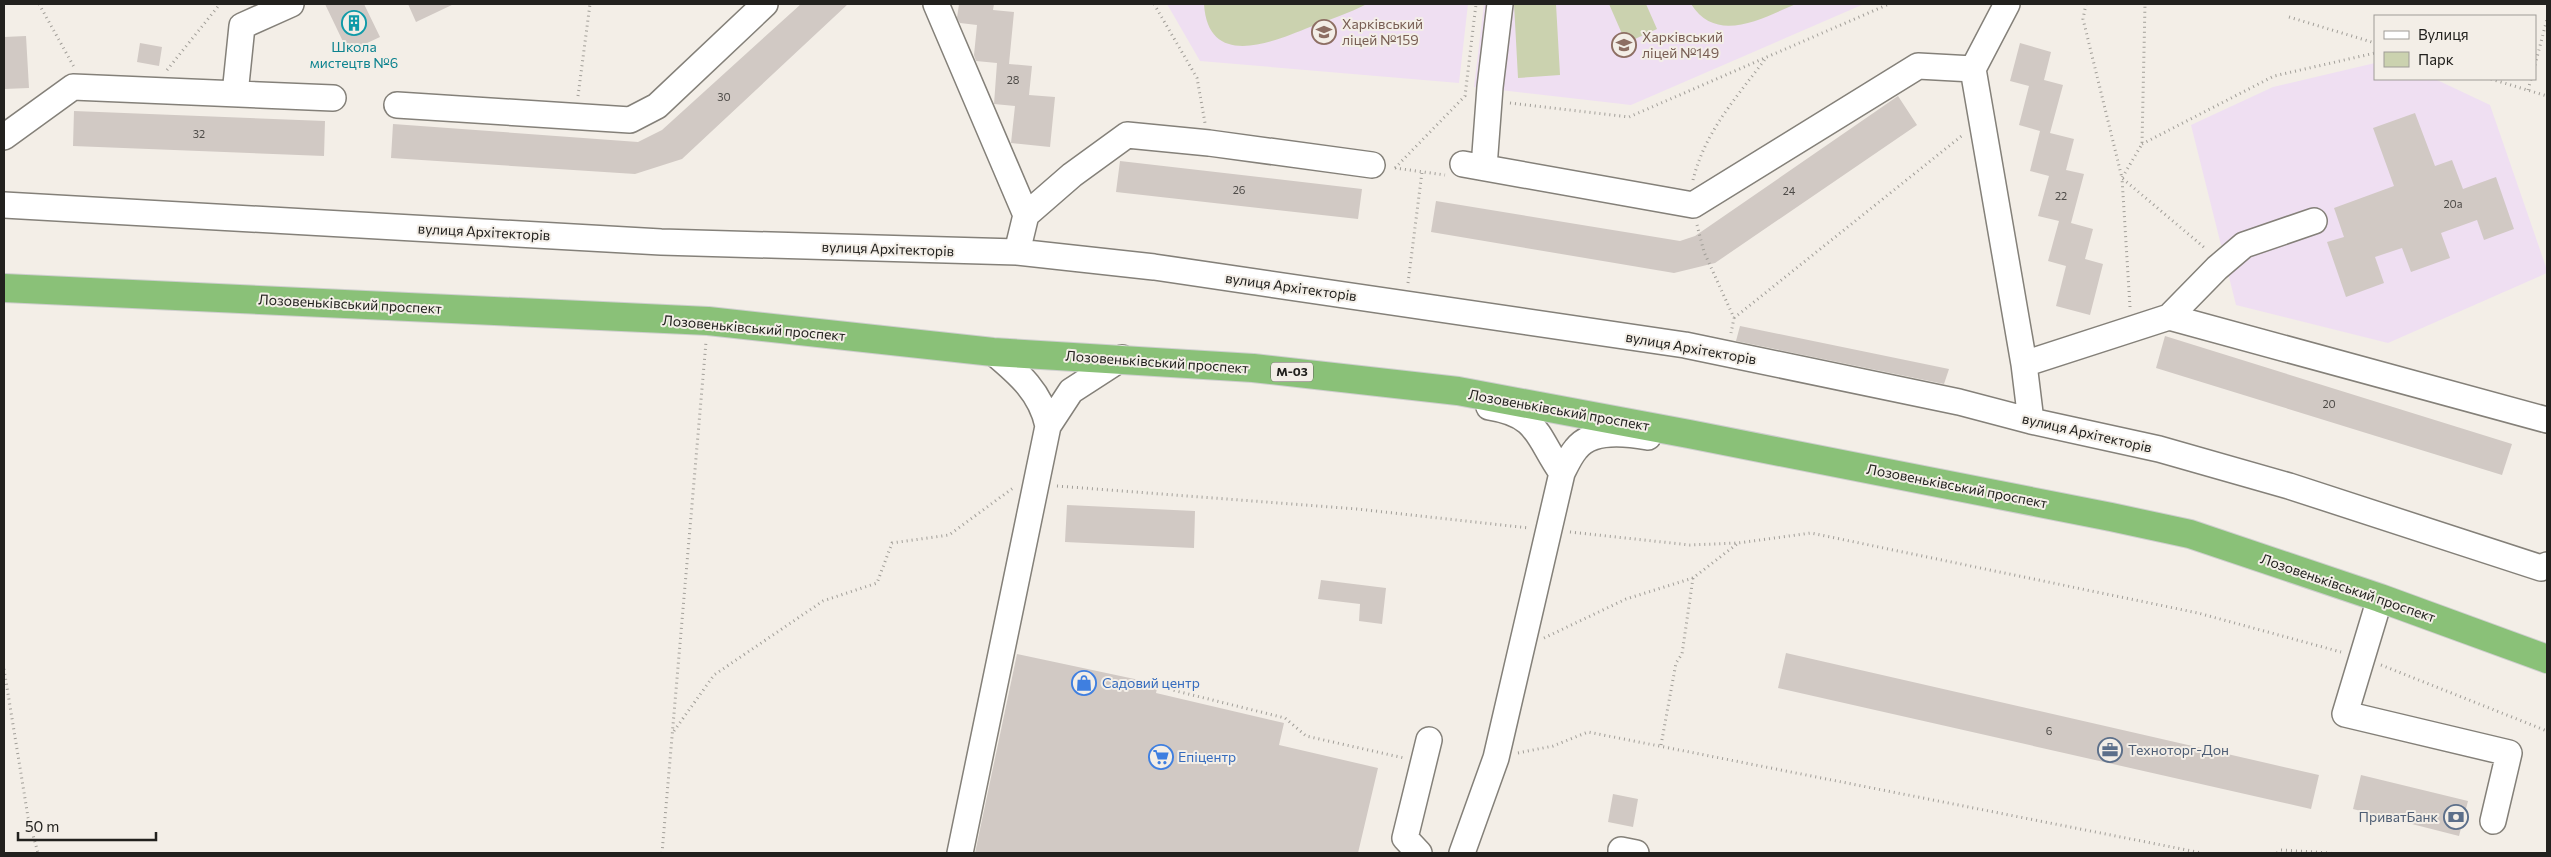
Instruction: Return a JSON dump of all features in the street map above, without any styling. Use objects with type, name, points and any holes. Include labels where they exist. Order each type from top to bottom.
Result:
[{"type":"highway","name":"Лозовеньківський проспект","points":[[4,288],[708,321],[993,352],[1122,358],[1376,380],[1520,401],[2111,516],[2190,534],[2380,598],[2547,659]]},
{"type":"street","points":[[235,94],[242,26],[291,4]]},
{"type":"street","points":[[397,105],[630,120],[657,106],[766,4]]},
{"type":"street","points":[[936,4],[1026,215]]},
{"type":"street","points":[[1500,4],[1490,100],[1474,166],[1693,205],[1918,66],[1973,69]]},
{"type":"street","points":[[2007,4],[1973,69],[2024,364],[2031,421]]},
{"type":"street","points":[[4,137],[73,87],[333,98]]},
{"type":"street","points":[[1017,252],[1026,215],[1072,175],[1127,135],[1209,143],[1384,167]]},
{"type":"street","name":"вулиця Архітекторів","points":[[4,205],[661,242],[1017,252],[1154,267],[1685,345],[1959,402],[2031,421],[2159,449],[2289,486],[2541,568],[2547,565]]},
{"type":"street","points":[[2024,364],[2169,317],[2217,268],[2244,245],[2314,221]]},
{"type":"street","points":[[2169,317],[2547,420]]},
{"type":"street","points":[[993,352],[1033,390],[1042,404],[1048,426]]},
{"type":"street","points":[[960,853],[1048,426],[1071,391],[1122,358]]},
{"type":"street","points":[[1376,380],[1408,395],[1506,410],[1529,421],[1546,444],[1552,459],[1562,473]]},
{"type":"street","points":[[1462,853],[1496,758],[1562,473],[1576,448],[1590,438],[1625,433],[1707,446],[1722,440]]},
{"type":"street","points":[[2380,598],[2346,714],[2509,753],[2493,821]]},
{"type":"street","points":[[1409,848],[1430,740]]},
{"type":"street","points":[[1621,853],[1621,850],[1636,853]]},
{"type":"path","points":[[39,4],[74,66],[73,87]]},
{"type":"path","points":[[151,90],[220,4]]},
{"type":"path","points":[[575,117],[590,4]]},
{"type":"path","points":[[1154,4],[1197,78],[1209,143]]},
{"type":"path","points":[[1384,167],[1464,96],[1476,4]]},
{"type":"path","points":[[1464,96],[1629,117],[1889,4]]},
{"type":"path","points":[[2086,4],[2083,19],[2122,178],[2131,306],[2112,336]]},
{"type":"path","points":[[2122,178],[2142,144],[2145,4]]},
{"type":"path","points":[[2289,17],[2374,43]]},
{"type":"path","points":[[2536,61],[2547,19]]},
{"type":"path","points":[[2142,144],[2274,76],[2374,54]]},
{"type":"path","points":[[1726,354],[1734,318],[1704,252],[1690,191],[1698,159],[1708,137],[1767,57]]},
{"type":"path","points":[[2494,80],[2547,96]]},
{"type":"path","points":[[2528,90],[2531,80]]},
{"type":"path","points":[[1734,318],[1982,120]]},
{"type":"path","points":[[1384,167],[1461,178],[1474,166]]},
{"type":"path","points":[[1405,304],[1422,172]]},
{"type":"path","points":[[2122,178],[2212,254],[2217,268]]},
{"type":"path","points":[[662,853],[708,321]]},
{"type":"path","points":[[673,732],[714,675],[823,602],[877,582],[892,543],[949,535],[1021,482]]},
{"type":"path","points":[[1054,486],[1357,509],[1690,545],[1738,544],[1811,533],[2198,613],[2362,658],[2547,731]]},
{"type":"path","points":[[1521,649],[1626,599],[1693,578],[1738,544]]},
{"type":"path","points":[[1660,745],[1676,663],[1682,654],[1693,578]]},
{"type":"path","points":[[4,669],[28,817],[38,853]]},
{"type":"path","points":[[1164,688],[1285,718],[1306,736],[1407,759]]},
{"type":"path","points":[[1496,758],[1553,746],[1588,732],[2202,853]]},
{"type":"path","points":[[2277,853],[2282,850],[2331,853]]},
{"type":"shaded area","name":"Харківський ліцей №159","points":[[1167,4],[1468,4],[1459,83],[1200,61]]},
{"type":"shaded area","name":"Харківський ліцей №149","points":[[1484,4],[1864,4],[1631,105],[1474,87]]},
{"type":"shaded area","points":[[2374,63],[2374,80],[2437,80],[2490,105],[2547,273],[2388,343],[2236,305],[2191,125],[2273,87]]},
{"type":"green space","points":[[1204,4],[1367,4],[1278,39],[1245,46],[1230,44],[1217,38],[1208,25]]},
{"type":"green space","points":[[1514,4],[1556,4],[1560,75],[1518,78]]},
{"type":"green space","points":[[1609,4],[1646,4],[1657,29],[1626,43]]},
{"type":"green space","points":[[1691,4],[1796,4],[1755,21],[1727,26],[1714,23],[1702,16]]},
{"type":"building","name":"Школа мистецтв №6","points":[[325,4],[364,4],[380,37],[348,52]]},
{"type":"building","name":"Школа мистецтв №6","points":[[408,4],[454,4],[416,22]]},
{"type":"building","points":[[801,4],[848,4],[682,159],[635,174],[391,158],[393,124],[638,142],[662,130]]},
{"type":"building","points":[[959,4],[994,4],[993,10],[1014,12],[1009,64],[1032,66],[1029,95],[1055,97],[1050,147],[1011,143],[1015,106],[994,104],[997,63],[976,61],[974,55],[977,25],[960,23],[957,18]]},
{"type":"building","points":[[26,36],[29,88],[4,89],[4,37]]},
{"type":"building","points":[[140,43],[162,47],[159,66],[137,62]]},
{"type":"building","points":[[2020,43],[2051,52],[2044,80],[2063,85],[2050,133],[2074,139],[2066,170],[2084,174],[2071,223],[2093,229],[2085,259],[2103,264],[2090,315],[2056,306],[2066,266],[2048,261],[2059,221],[2038,216],[2049,176],[2030,171],[2040,131],[2019,125],[2029,86],[2010,81]]},
{"type":"building","points":[[1898,96],[1917,125],[1715,263],[1674,273],[1431,232],[1436,201],[1680,241],[1695,236]]},
{"type":"building","points":[[74,111],[325,121],[324,156],[73,146]]},
{"type":"building","points":[[2415,113],[2435,166],[2452,160],[2463,189],[2496,177],[2514,229],[2484,240],[2477,220],[2441,233],[2450,258],[2411,272],[2402,248],[2375,257],[2384,283],[2346,297],[2327,242],[2344,237],[2334,208],[2394,186],[2373,128]]},
{"type":"building","points":[[1120,161],[1362,189],[1358,219],[1116,192]]},
{"type":"building","points":[[1740,326],[1949,369],[1944,384],[1736,341]]},
{"type":"building","points":[[2165,336],[2512,444],[2502,475],[2156,368]]},
{"type":"building","points":[[1067,505],[1195,511],[1194,548],[1065,542]]},
{"type":"building","points":[[1321,580],[1386,588],[1382,624],[1359,621],[1360,604],[1318,599]]},
{"type":"building","points":[[1786,653],[2319,775],[2311,809],[1778,688]]},
{"type":"building","name":"Епіцентр","points":[[1017,654],[1158,684],[1156,693],[1284,723],[1279,745],[1378,768],[1358,853],[975,853]]},
{"type":"building","points":[[2361,775],[2468,801],[2459,836],[2353,809]]},
{"type":"building","points":[[1613,794],[1638,799],[1633,827],[1608,822]]},
{"type":"place","name":"Школа мистецтв №6","points":[[354,23]]},
{"type":"place","name":"Харківський ліцей №159","points":[[1324,32]]},
{"type":"place","name":"Харківський ліцей №149","points":[[1624,45]]},
{"type":"place","name":"Садовий центр","points":[[1084,683]]},
{"type":"place","name":"Техноторг-Дон","points":[[2110,750]]},
{"type":"place","name":"Епіцентр","points":[[1161,757]]},
{"type":"place","name":"ПриватБанк","points":[[2456,817]]}]
